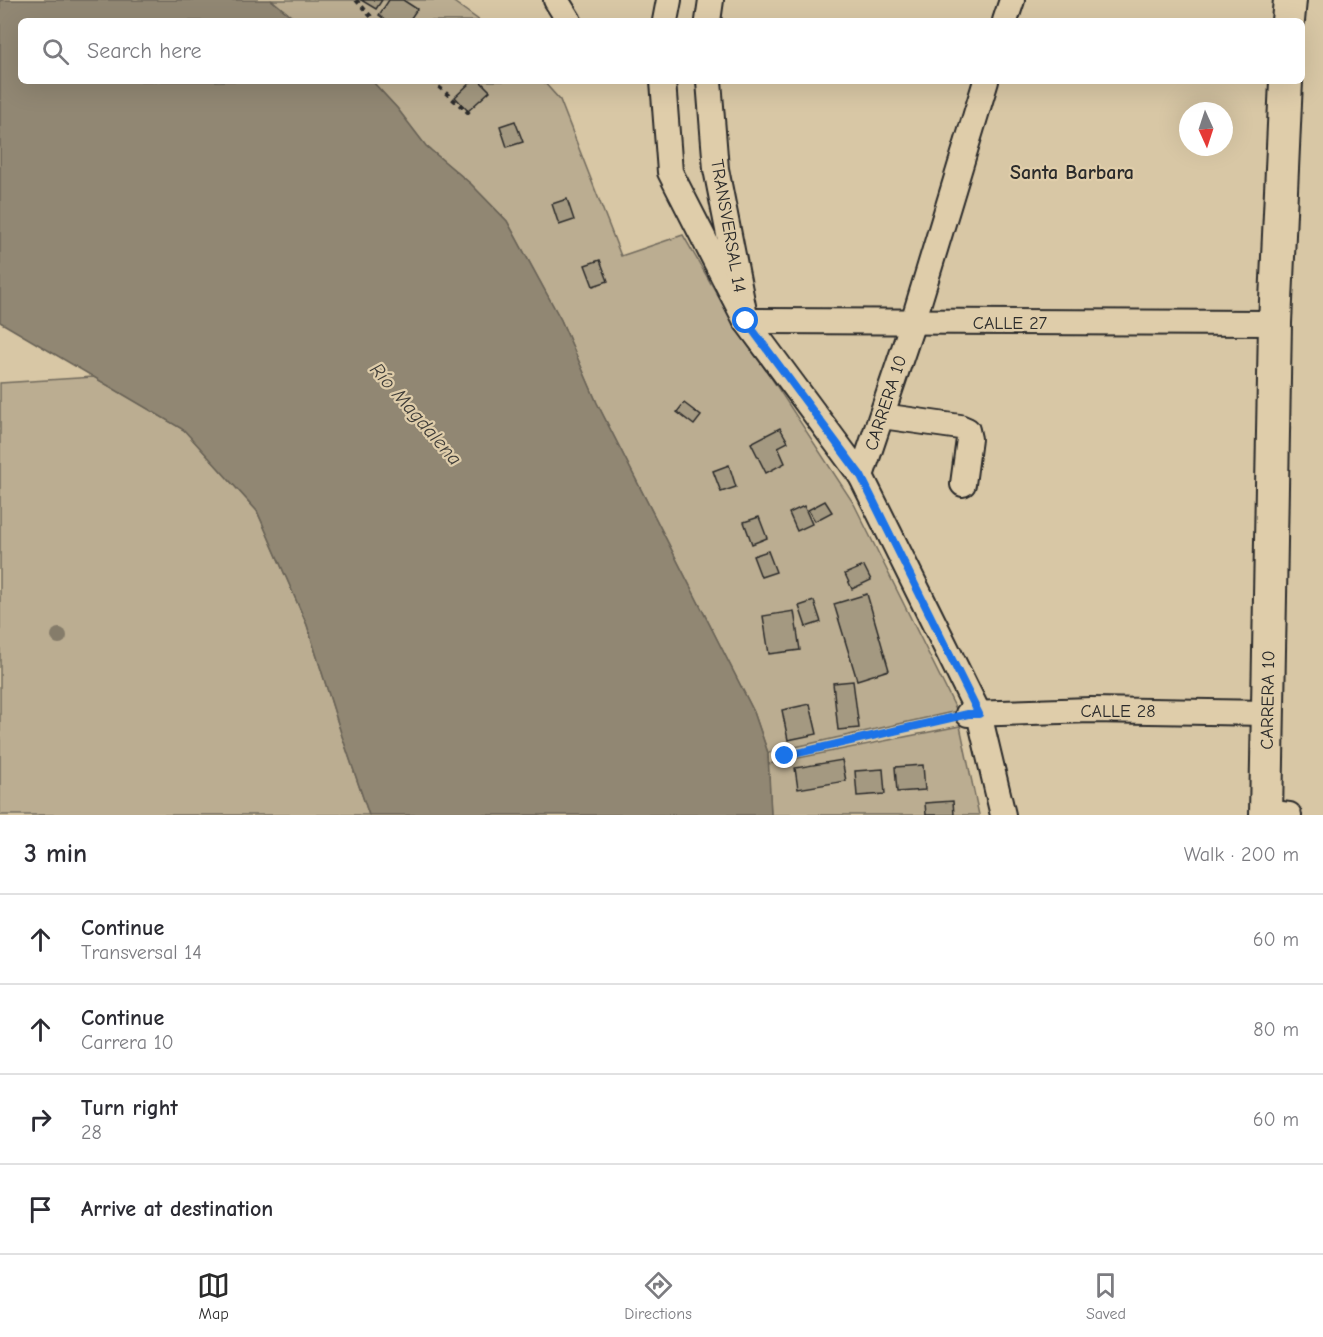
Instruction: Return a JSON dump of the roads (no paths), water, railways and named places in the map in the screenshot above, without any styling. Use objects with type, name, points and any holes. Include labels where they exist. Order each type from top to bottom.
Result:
[{"type":"street","points":[[556,0],[567,18]]},
{"type":"street","points":[[666,18],[669,0]]},
{"type":"street","points":[[708,18],[711,0]]},
{"type":"street","points":[[1006,18],[1012,0]]},
{"type":"street","points":[[1288,18],[1290,0]]},
{"type":"street","points":[[663,84],[670,172],[746,321]]},
{"type":"street","name":"TRANSVERSAL 14","points":[[710,84],[716,169],[746,321],[861,476]]},
{"type":"street","name":"CARRERA 10","points":[[861,476],[913,322],[985,84]]},
{"type":"street","name":"CARRERA 10","points":[[1274,814],[1268,713],[1275,323],[1286,84]]},
{"type":"street","name":"CALLE 27","points":[[746,321],[1275,323]]},
{"type":"street","points":[[882,416],[960,427],[967,430],[969,439],[963,484]]},
{"type":"street","points":[[861,476],[974,714],[1003,815]]},
{"type":"street","name":"CALLE 28","points":[[974,714],[1091,710],[1268,713]]},
{"type":"water","name":"Río Magdalena","points":[[0,0],[271,0],[293,18],[18,18],[18,84],[375,84],[397,108],[426,146],[471,184],[507,221],[561,320],[597,403],[754,712],[768,753],[771,815],[369,815],[307,625],[257,511],[184,430],[0,322]]},
{"type":"district","name":"Santa Barbara","points":[[1072,172]]}]
